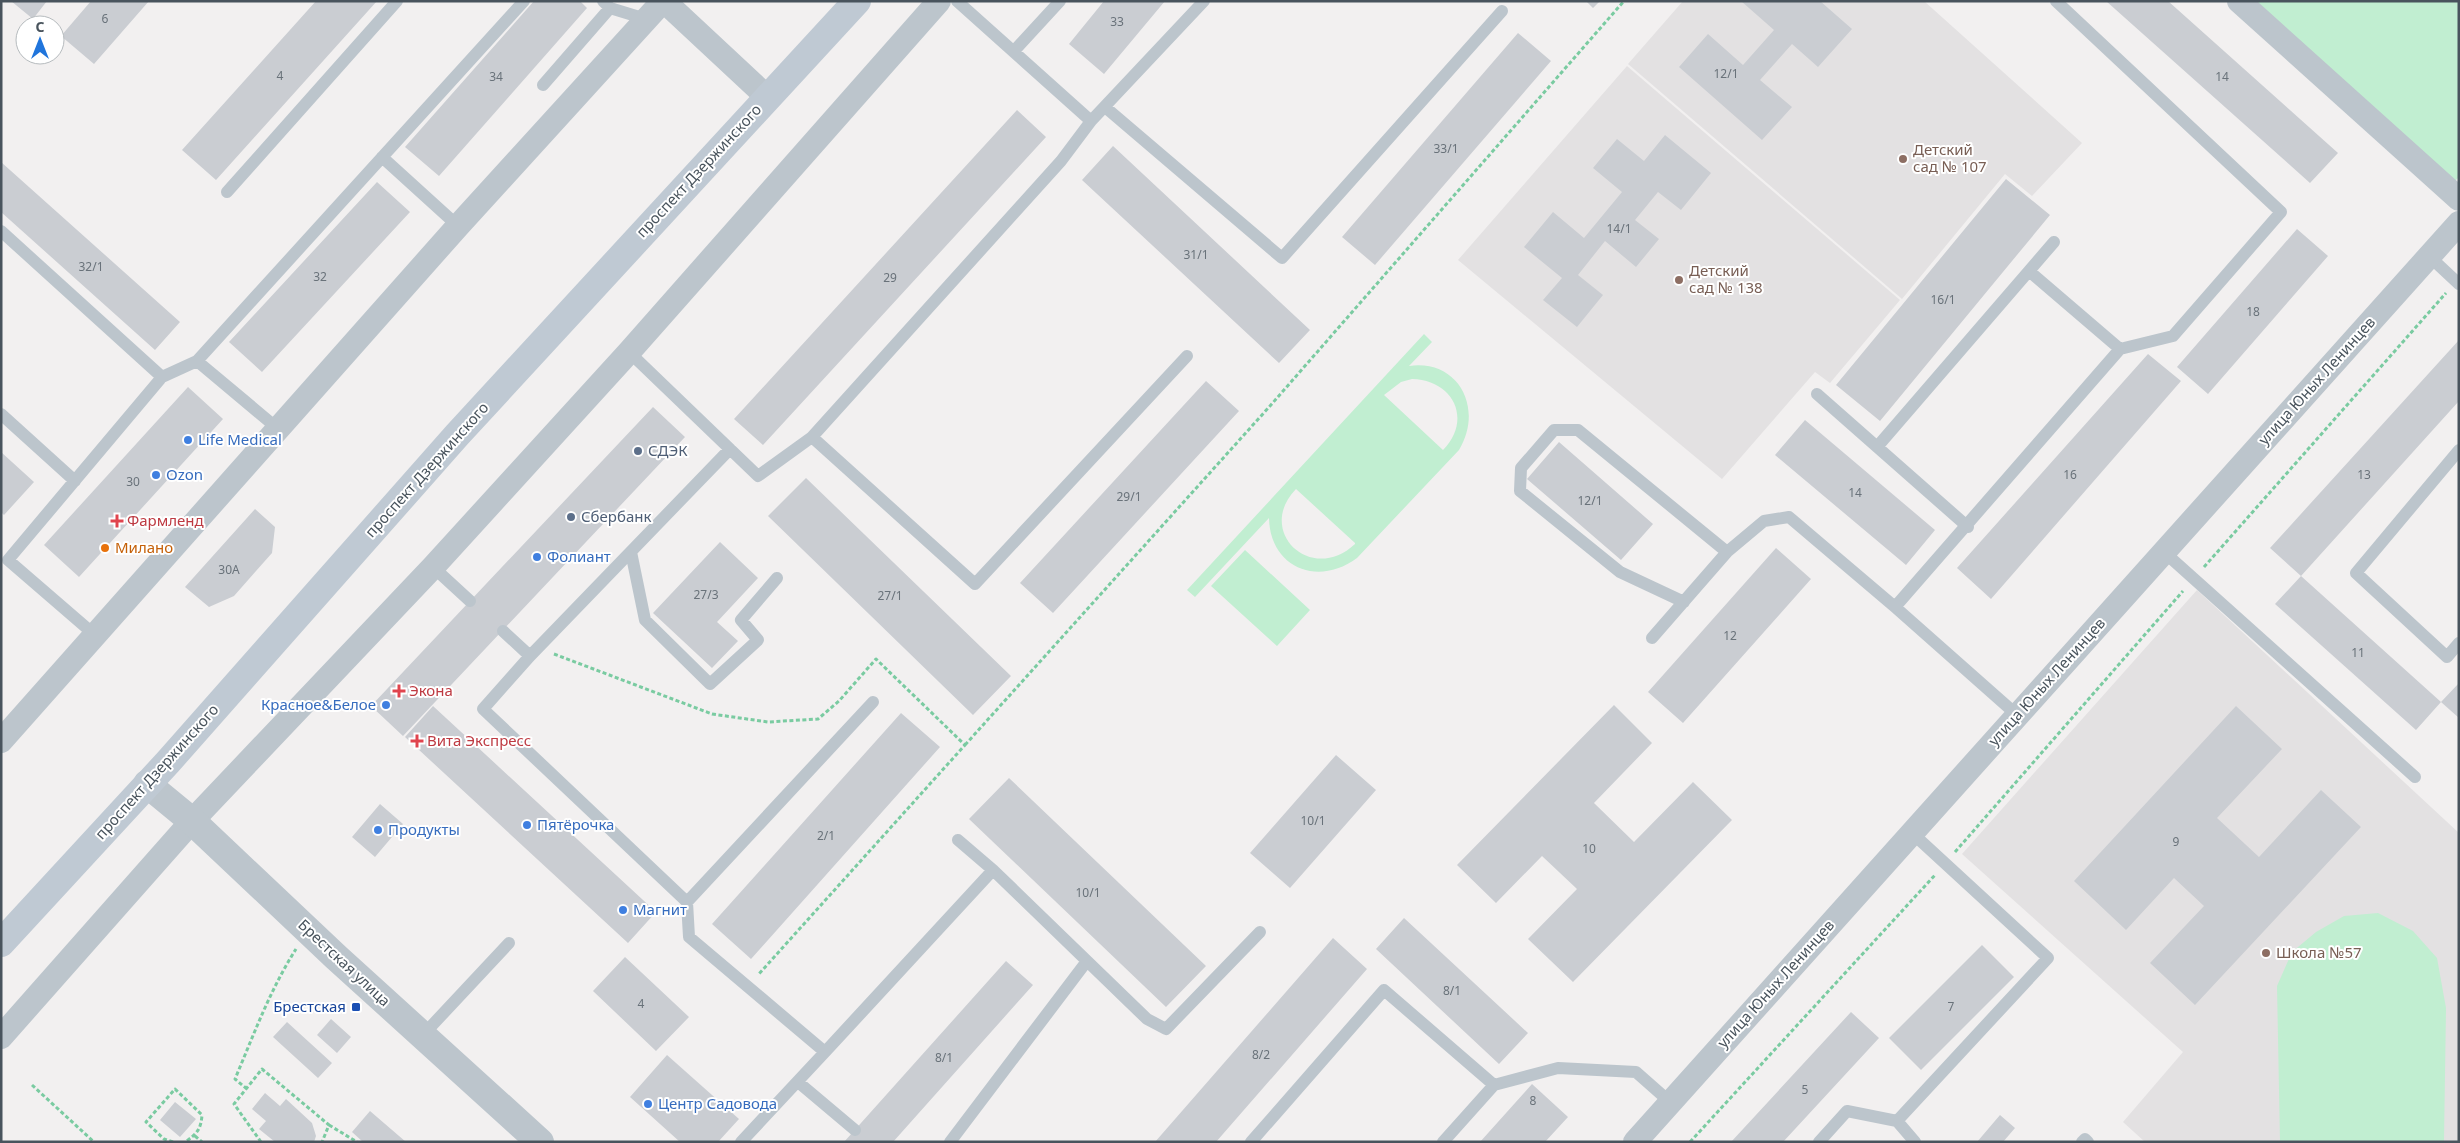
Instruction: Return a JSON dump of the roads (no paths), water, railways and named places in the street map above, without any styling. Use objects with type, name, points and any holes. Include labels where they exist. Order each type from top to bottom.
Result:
[{"type":"main road","name":"проспект Дзержинского","points":[[1,943],[147,784],[464,428],[857,1]]},
{"type":"street","points":[[1,741],[96,636],[277,428],[458,226],[664,1],[767,97]]},
{"type":"street","points":[[1,1038],[192,821],[433,567],[629,352],[939,1]]},
{"type":"street","points":[[2239,1],[2459,199]]},
{"type":"street","name":"улица Юных Ленинцев","points":[[1635,1142],[2459,223]]},
{"type":"street","name":"Брестская улица","points":[[147,784],[192,821],[540,1142]]},
{"type":"lane","points":[[227,192],[397,1]]},
{"type":"lane","points":[[96,636],[4,557],[75,481],[162,377],[197,361],[524,1]]},
{"type":"lane","points":[[957,1],[1091,121]]},
{"type":"lane","points":[[1014,52],[1060,1]]},
{"type":"lane","points":[[629,352],[758,476],[812,437],[1061,161],[1091,121],[1204,1]]},
{"type":"lane","points":[[1895,607],[1968,527],[2120,349],[2172,336],[2280,212],[2056,1]]},
{"type":"lane","points":[[543,84],[606,4],[646,19]]},
{"type":"lane","points":[[1105,107],[1282,258],[1502,11]]},
{"type":"lane","points":[[382,157],[458,226]]},
{"type":"lane","points":[[1,231],[162,377]]},
{"type":"lane","points":[[1877,446],[2054,242]]},
{"type":"lane","points":[[2429,256],[2457,283]]},
{"type":"lane","points":[[2029,271],[2120,349]]},
{"type":"lane","points":[[812,437],[975,584],[1187,356]]},
{"type":"lane","points":[[197,361],[277,428]]},
{"type":"lane","points":[[1817,394],[1968,527]]},
{"type":"lane","points":[[1,414],[75,481]]},
{"type":"lane","points":[[1684,602],[1620,572],[1520,490],[1521,468],[1554,430],[1578,430],[1728,552]]},
{"type":"lane","points":[[688,902],[483,709],[530,656],[730,449]]},
{"type":"lane","points":[[2459,450],[2356,573],[2448,657],[2459,644]]},
{"type":"lane","points":[[1652,638],[1728,552],[1764,521],[1789,518],[1895,607],[2017,715]]},
{"type":"lane","points":[[631,552],[645,620],[710,684],[758,640],[740,620],[778,578]]},
{"type":"lane","points":[[2164,552],[2415,777]]},
{"type":"lane","points":[[433,567],[470,601]]},
{"type":"lane","points":[[503,631],[530,656]]},
{"type":"lane","points":[[825,1052],[688,937],[688,902],[873,702]]},
{"type":"lane","points":[[1897,1121],[2048,958],[1946,862],[1911,832]]},
{"type":"lane","points":[[958,840],[993,870],[1147,1019],[1166,1029],[1260,932]]},
{"type":"lane","points":[[741,1142],[993,870]]},
{"type":"lane","points":[[423,1035],[509,942]]},
{"type":"lane","points":[[950,1142],[1087,961]]},
{"type":"lane","points":[[1251,1142],[1384,990],[1494,1085]]},
{"type":"lane","points":[[1443,1142],[1494,1085],[1558,1068],[1636,1072],[1670,1102]]},
{"type":"lane","points":[[798,1082],[855,1130]]},
{"type":"lane","points":[[1819,1142],[1847,1111],[1897,1121],[1915,1142]]},
{"type":"lane","points":[[2082,1142],[2085,1139],[2088,1142]]},
{"type":"place","name":"Детский сад № 107","points":[[1903,159]]},
{"type":"place","name":"Детский сад № 138","points":[[1679,280]]},
{"type":"place","name":"Life Medical","points":[[188,440]]},
{"type":"place","name":"СДЭК","points":[[638,451]]},
{"type":"place","name":"Ozon","points":[[156,475]]},
{"type":"place","name":"Сбербанк","points":[[571,517]]},
{"type":"place","name":"Фармленд","points":[[117,521]]},
{"type":"place","name":"Милано","points":[[105,548]]},
{"type":"place","name":"Фолиант","points":[[537,557]]},
{"type":"place","name":"Экона","points":[[399,691]]},
{"type":"place","name":"Красное&Белое","points":[[386,705]]},
{"type":"place","name":"Вита Экспресс","points":[[417,741]]},
{"type":"place","name":"Пятёрочка","points":[[527,825]]},
{"type":"place","name":"Продукты","points":[[378,830]]},
{"type":"place","name":"Магнит","points":[[623,910]]},
{"type":"place","name":"Школа №57","points":[[2266,953]]},
{"type":"place","name":"Брестская","points":[[356,1007]]},
{"type":"place","name":"Центр Садовода","points":[[648,1104]]}]
